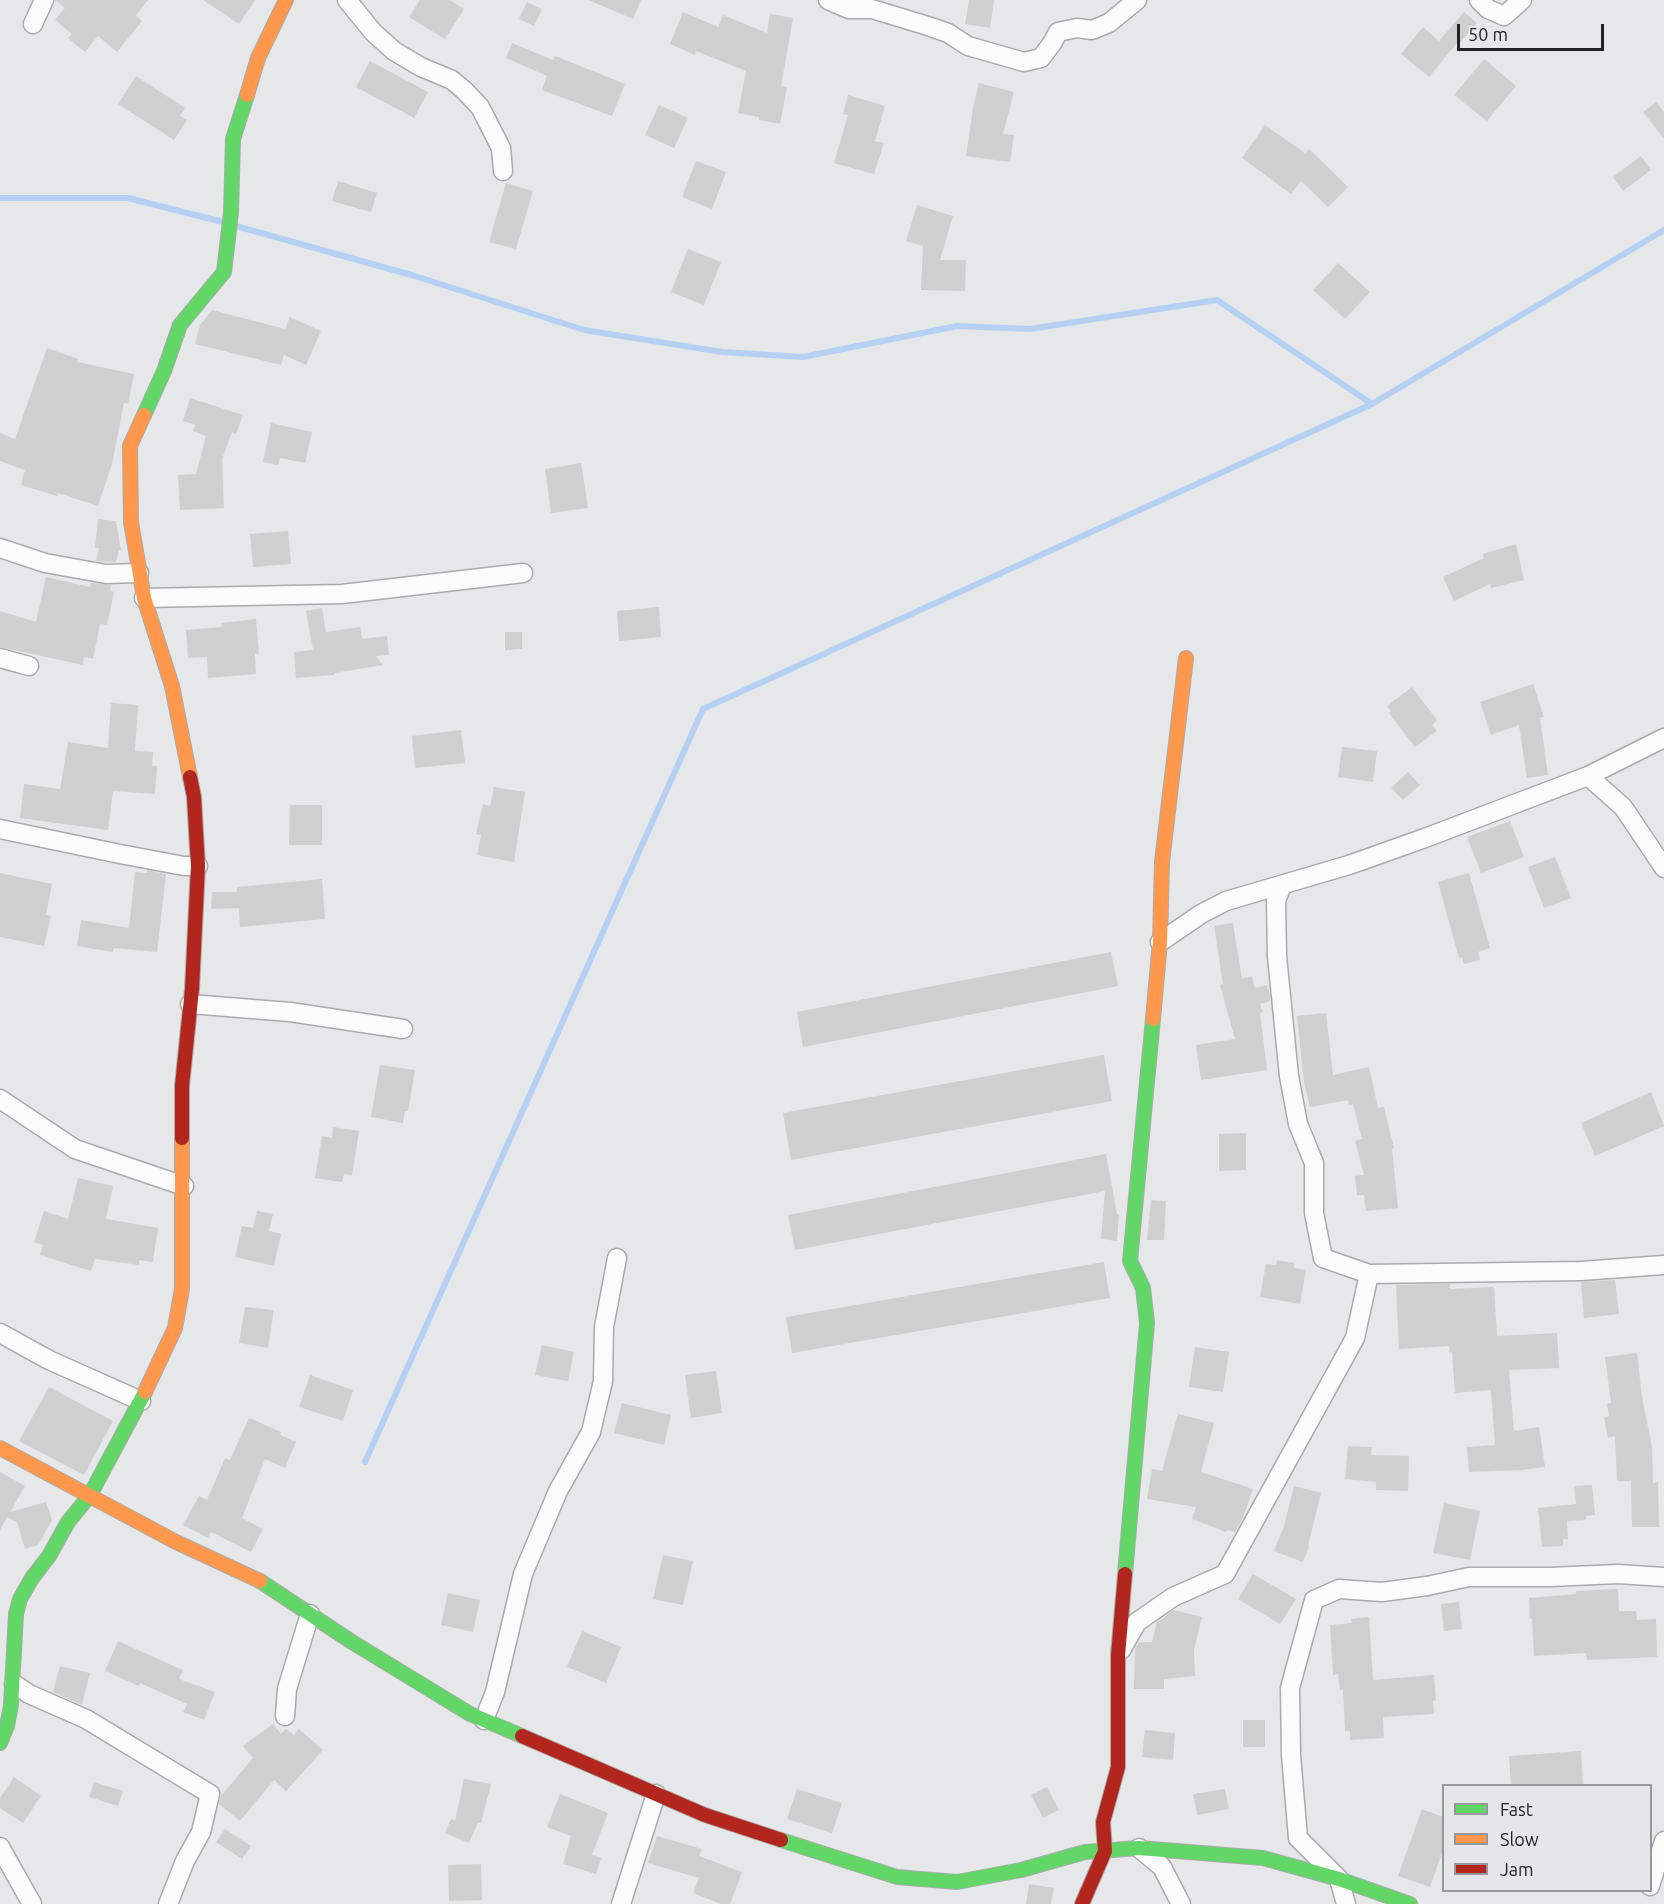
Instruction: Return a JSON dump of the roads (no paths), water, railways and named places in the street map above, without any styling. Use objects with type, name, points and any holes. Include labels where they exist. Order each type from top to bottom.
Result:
[{"type":"street","points":[[33,24],[44,0]]},
{"type":"street","points":[[0,1743],[7,1726],[14,1684],[16,1614],[20,1599],[49,1556],[68,1522],[90,1495],[141,1401],[175,1328],[182,1289],[184,1186],[182,1086],[190,1004],[198,866],[194,797],[172,686],[144,598],[131,522],[130,446],[164,370],[180,325],[224,272],[231,212],[233,140],[258,58],[286,0]]},
{"type":"street","points":[[348,0],[373,32],[394,51],[452,80],[480,107],[501,148],[503,171]]},
{"type":"street","points":[[828,0],[849,9],[872,9],[938,29],[968,46],[1024,62],[1041,58],[1058,32],[1077,28],[1092,30],[1109,23],[1137,0]]},
{"type":"street","points":[[1479,0],[1488,9],[1504,16],[1522,0]]},
{"type":"street","points":[[0,548],[55,565],[106,574],[140,573]]},
{"type":"street","points":[[144,598],[342,594],[523,573]]},
{"type":"street","points":[[0,658],[29,666]]},
{"type":"street","points":[[1082,1904],[1105,1851],[1103,1822],[1118,1767],[1118,1654],[1147,1323],[1143,1288],[1130,1262],[1160,942],[1162,862],[1186,658]]},
{"type":"street","points":[[1160,942],[1200,914],[1226,901],[1403,845],[1588,776],[1664,738]]},
{"type":"street","points":[[1588,776],[1623,807],[1664,868]]},
{"type":"street","points":[[0,829],[183,866],[198,866]]},
{"type":"street","points":[[1282,885],[1276,901],[1277,956],[1289,1076],[1298,1124],[1314,1162],[1314,1213],[1323,1258],[1369,1274],[1581,1271],[1664,1265]]},
{"type":"street","points":[[190,1004],[290,1012],[403,1029]]},
{"type":"street","points":[[0,1099],[75,1149],[184,1186]]},
{"type":"street","points":[[484,1720],[495,1692],[522,1574],[558,1491],[591,1432],[603,1381],[604,1327],[617,1258]]},
{"type":"street","points":[[1118,1654],[1137,1622],[1173,1597],[1225,1574],[1355,1338],[1369,1274]]},
{"type":"street","points":[[0,1333],[49,1360],[141,1401]]},
{"type":"street","points":[[0,1448],[176,1542],[258,1579],[352,1642],[470,1714],[705,1815],[897,1877],[957,1882],[1021,1870],[1085,1852],[1139,1848],[1263,1858],[1410,1904]]},
{"type":"street","points":[[1346,1904],[1339,1880],[1298,1838],[1291,1755],[1290,1688],[1314,1600],[1339,1589],[1382,1592],[1469,1577],[1618,1574],[1664,1577]]},
{"type":"street","points":[[285,1716],[287,1689],[310,1614]]},
{"type":"street","points":[[14,1684],[29,1694],[86,1719],[210,1794],[201,1832],[184,1861],[168,1904]]},
{"type":"street","points":[[621,1904],[656,1794]]},
{"type":"street","points":[[1652,1880],[1664,1841]]},
{"type":"street","points":[[0,1847],[32,1904]]},
{"type":"street","points":[[1139,1848],[1162,1867],[1181,1904]]},
{"type":"waterway","points":[[0,198],[128,198],[223,222]]},
{"type":"waterway","points":[[236,226],[415,276],[584,330],[722,352],[803,357],[957,326],[1030,329],[1217,300],[1372,404]]},
{"type":"waterway","points":[[365,1462],[703,709],[1372,404],[1664,230]]}]
